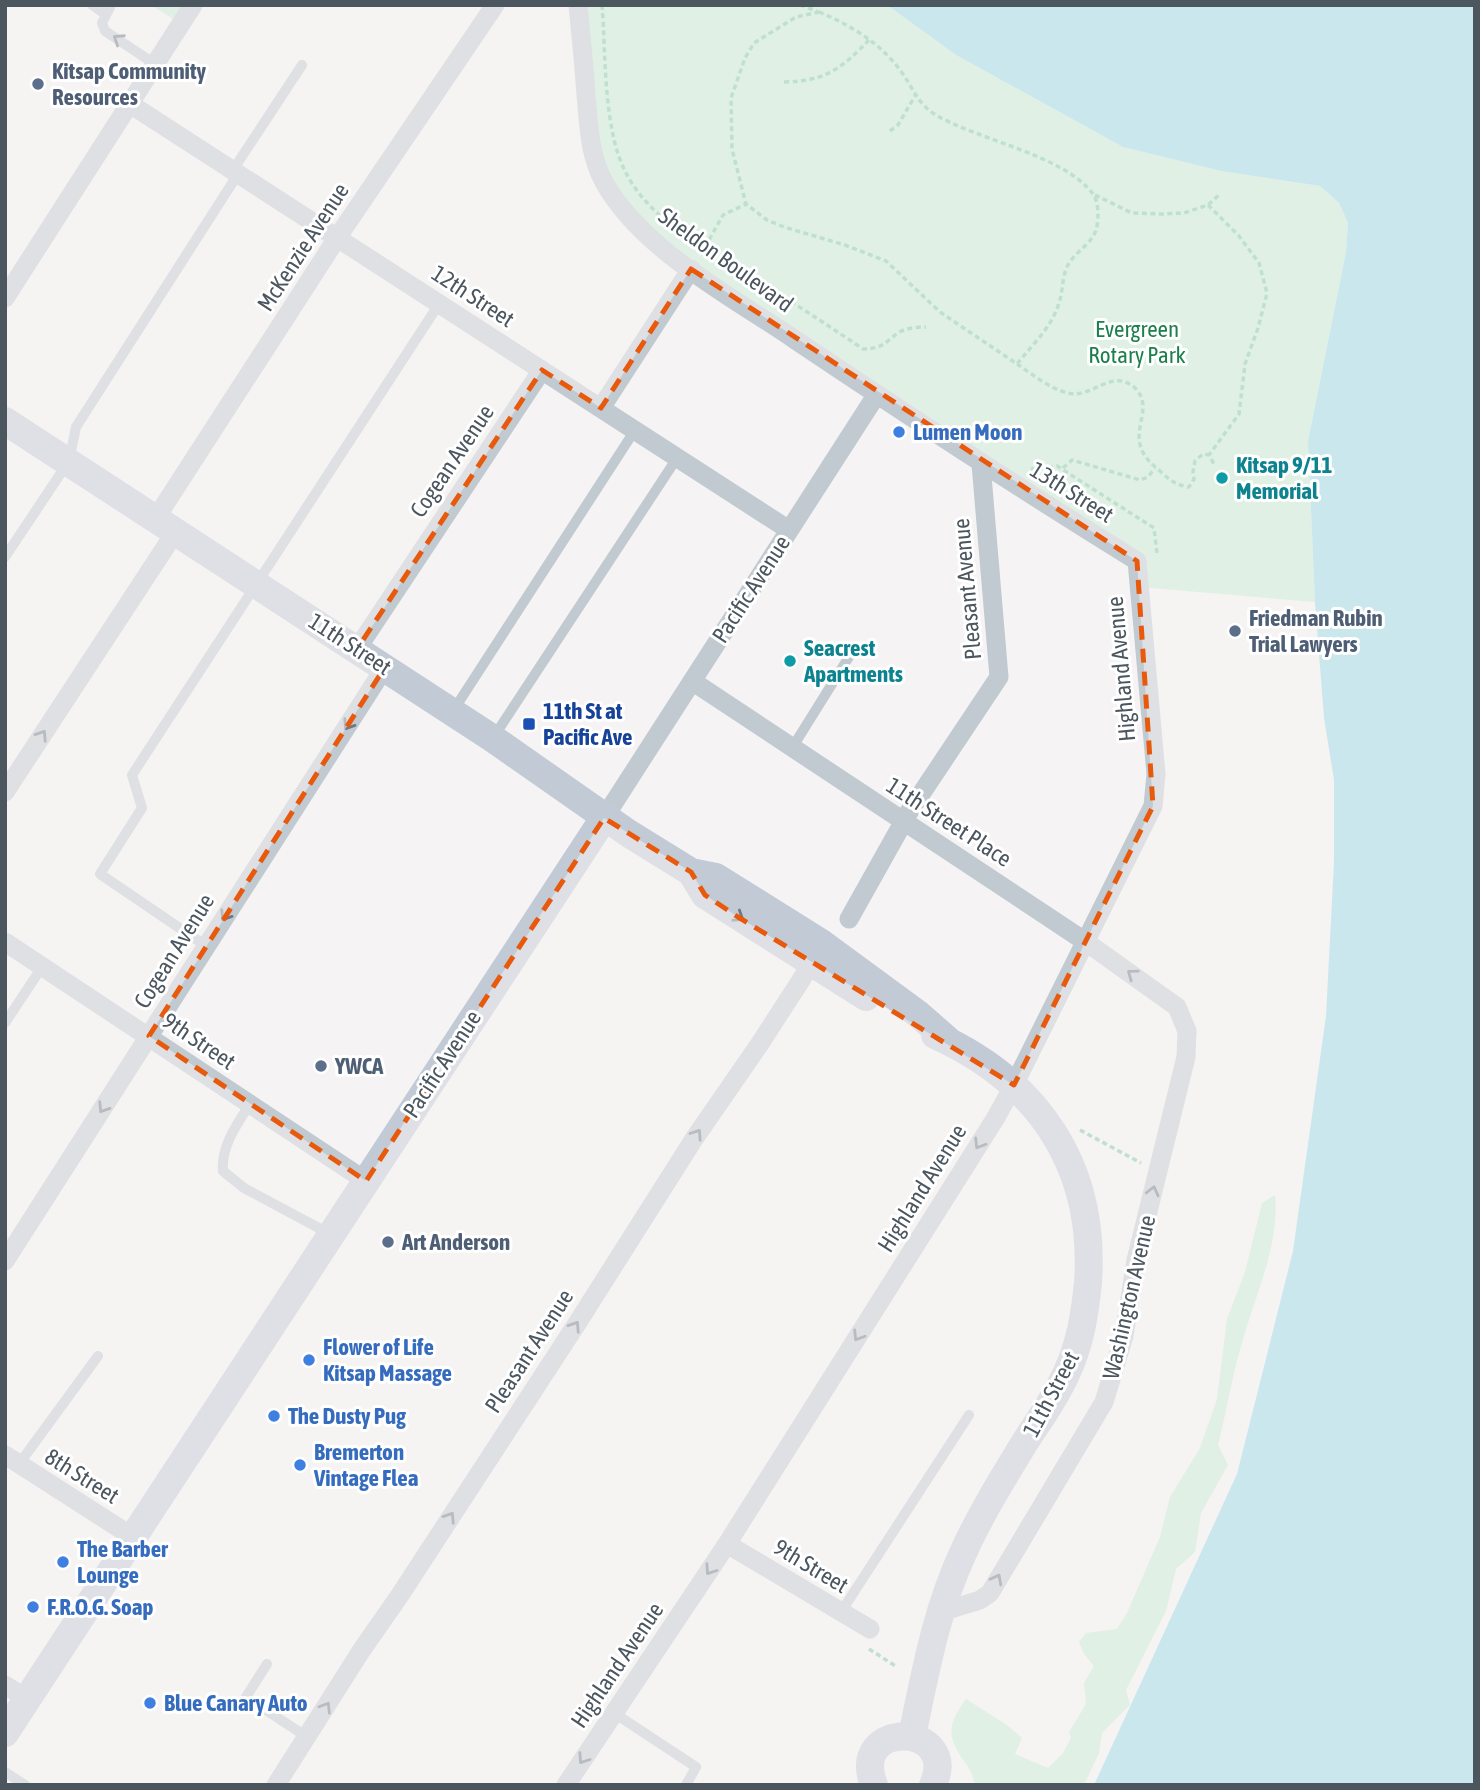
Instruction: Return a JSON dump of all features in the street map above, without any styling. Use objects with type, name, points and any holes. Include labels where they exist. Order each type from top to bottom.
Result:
[{"type":"main road","name":"11th Street","points":[[5,421],[385,667],[492,738],[604,818],[691,872],[705,895],[815,952],[905,1021],[950,1042],[1014,1085],[1050,1127],[1075,1174],[1089,1238],[1082,1331],[1065,1377],[978,1522],[946,1594],[925,1671],[912,1736]]},
{"type":"main road","name":"Pacific Avenue","points":[[5,1733],[16,1692],[134,1537],[604,818]]},
{"type":"main road","points":[[867,1780],[871,1759],[877,1748],[891,1738],[901,1735],[912,1736],[926,1743],[933,1752],[939,1779]]},
{"type":"street","points":[[5,298],[192,5]]},
{"type":"street","name":"McKenzie Avenue","points":[[5,792],[337,238],[495,5]]},
{"type":"street","name":"Sheldon Boulevard","points":[[578,5],[594,160],[617,202],[632,222],[691,269],[877,394]]},
{"type":"street","name":"12th Street","points":[[130,104],[789,530]]},
{"type":"street","points":[[601,408],[691,269]]},
{"type":"street","name":"Cogean Avenue","points":[[357,649],[542,370]]},
{"type":"street","name":"13th Street","points":[[877,394],[981,464],[1137,561]]},
{"type":"street","name":"Pacific Avenue","points":[[604,818],[877,394]]},
{"type":"street","name":"Pleasant Avenue","points":[[849,919],[903,822],[999,677],[981,464]]},
{"type":"street","name":"Highland Avenue","points":[[566,1785],[727,1544],[1014,1085],[1153,806],[1156,775],[1137,561]]},
{"type":"street","name":"Cogean Avenue","points":[[5,1261],[385,667]]},
{"type":"street","name":"11th Street Place","points":[[692,681],[1086,942],[1177,1007]]},
{"type":"street","name":"9th Street","points":[[5,942],[366,1181]]},
{"type":"street","name":"Pleasant Avenue","points":[[276,1785],[694,1139],[803,977],[815,952]]},
{"type":"street","name":"Washington Avenue","points":[[941,1612],[980,1600],[990,1593],[1104,1402],[1124,1336],[1136,1260],[1186,1057],[1187,1031],[1177,1007]]},
{"type":"street","name":"8th Street","points":[[12,1460],[134,1537]]},
{"type":"street","name":"9th Street","points":[[727,1544],[841,1612],[867,1638]]},
{"type":"lane","points":[[92,5],[108,10],[102,23],[105,31],[155,64]]},
{"type":"lane","points":[[5,557],[69,461],[76,427],[302,65]]},
{"type":"lane","points":[[206,946],[100,874],[142,808],[132,775],[439,304]]},
{"type":"lane","points":[[453,712],[635,430]]},
{"type":"lane","points":[[492,738],[677,457]]},
{"type":"lane","points":[[792,748],[852,652]]},
{"type":"lane","points":[[5,1023],[42,967]]},
{"type":"lane","points":[[250,1104],[232,1133],[222,1158],[223,1171],[244,1188],[331,1235]]},
{"type":"lane","points":[[12,1460],[98,1356]]},
{"type":"lane","points":[[841,1612],[969,1415]]},
{"type":"lane","points":[[267,1664],[246,1697],[307,1737]]},
{"type":"lane","points":[[614,1713],[696,1767],[686,1785]]},
{"type":"lane","points":[[5,1772],[25,1785]]},
{"type":"path","points":[[602,5],[610,120],[625,172],[659,214],[705,247],[863,349],[885,345],[900,331],[926,327]]},
{"type":"path","points":[[800,5],[850,25],[869,40],[901,71],[915,96],[937,116],[1052,164],[1081,182],[1095,195],[1132,212],[1184,213],[1208,205],[1220,194]]},
{"type":"path","points":[[819,12],[796,18],[754,43],[745,58],[731,98],[732,149],[746,204],[766,220],[887,261],[940,312],[1048,384],[1069,394],[1083,393],[1107,382],[1122,380],[1135,388],[1144,400],[1139,430],[1140,446],[1149,462],[1176,485],[1189,487],[1194,479],[1195,461],[1203,454],[1209,455]]},
{"type":"path","points":[[784,82],[817,79],[842,67],[869,40]]},
{"type":"path","points":[[890,131],[898,125],[915,96]]},
{"type":"path","points":[[1017,364],[1052,321],[1068,265],[1093,239],[1098,215],[1095,195]]},
{"type":"path","points":[[691,269],[723,215],[746,204]]},
{"type":"path","points":[[1208,205],[1240,236],[1259,263],[1267,293],[1245,363],[1239,414],[1209,455]]},
{"type":"path","points":[[1209,455],[1214,464]]},
{"type":"path","points":[[1063,468],[1072,460],[1140,480],[1148,477],[1155,467]]},
{"type":"path","points":[[1029,469],[1057,466],[1063,468],[1154,528],[1157,560]]},
{"type":"path","points":[[1073,1127],[1143,1164]]},
{"type":"path","points":[[867,1638],[897,1667]]},
{"type":"highlighted area","points":[[691,269],[1137,561],[1153,806],[1014,1085],[738,917],[705,895],[691,872],[604,818],[366,1181],[149,1036],[385,667],[357,649],[542,370],[601,408]]},
{"type":"green space","points":[[151,5],[193,5],[181,24]]},
{"type":"green space","name":"Evergreen Rotary Park","points":[[578,5],[887,5],[956,55],[1123,147],[1221,171],[1320,186],[1339,203],[1348,223],[1346,252],[1308,441],[1315,602],[1139,587],[1136,561],[691,269],[604,181]]},
{"type":"green space","points":[[1275,1195],[1276,1213],[1271,1248],[1240,1349],[1218,1445],[1228,1465],[1201,1513],[1195,1552],[1176,1569],[1166,1611],[1126,1690],[1130,1705],[1102,1733],[1099,1753],[1084,1785],[980,1785],[974,1782],[972,1773],[954,1744],[951,1730],[966,1699],[1022,1738],[1015,1754],[1048,1768],[1063,1753],[1071,1738],[1069,1732],[1086,1704],[1084,1683],[1094,1666],[1084,1654],[1079,1642],[1086,1633],[1117,1629],[1127,1613],[1160,1537],[1170,1497],[1200,1448],[1217,1399],[1227,1319],[1245,1272],[1262,1203]]},
{"type":"water","points":[[887,5],[1475,5],[1475,1785],[1094,1785],[1237,1474],[1293,1251],[1326,1016],[1334,862],[1334,780],[1324,718],[1315,602],[1308,441],[1346,252],[1348,223],[1339,203],[1320,186],[1221,171],[1123,147],[956,55]]},
{"type":"place","name":"Kitsap Community Resources","points":[[38,84]]},
{"type":"place","name":"Lumen Moon","points":[[899,432]]},
{"type":"place","name":"Kitsap 9/11 Memorial","points":[[1222,478]]},
{"type":"place","name":"Friedman Rubin Trial Lawyers","points":[[1235,631]]},
{"type":"place","name":"Seacrest Apartments","points":[[790,661]]},
{"type":"place","name":"11th St at Pacific Ave","points":[[529,724]]},
{"type":"place","name":"YWCA","points":[[321,1066]]},
{"type":"place","name":"Art Anderson","points":[[388,1242]]},
{"type":"place","name":"Flower of Life Kitsap Massage","points":[[309,1360]]},
{"type":"place","name":"The Dusty Pug","points":[[274,1416]]},
{"type":"place","name":"Bremerton Vintage Flea","points":[[300,1465]]},
{"type":"place","name":"The Barber Lounge","points":[[63,1562]]},
{"type":"place","name":"F.R.O.G. Soap","points":[[33,1607]]},
{"type":"place","name":"Blue Canary Auto","points":[[150,1703]]}]
